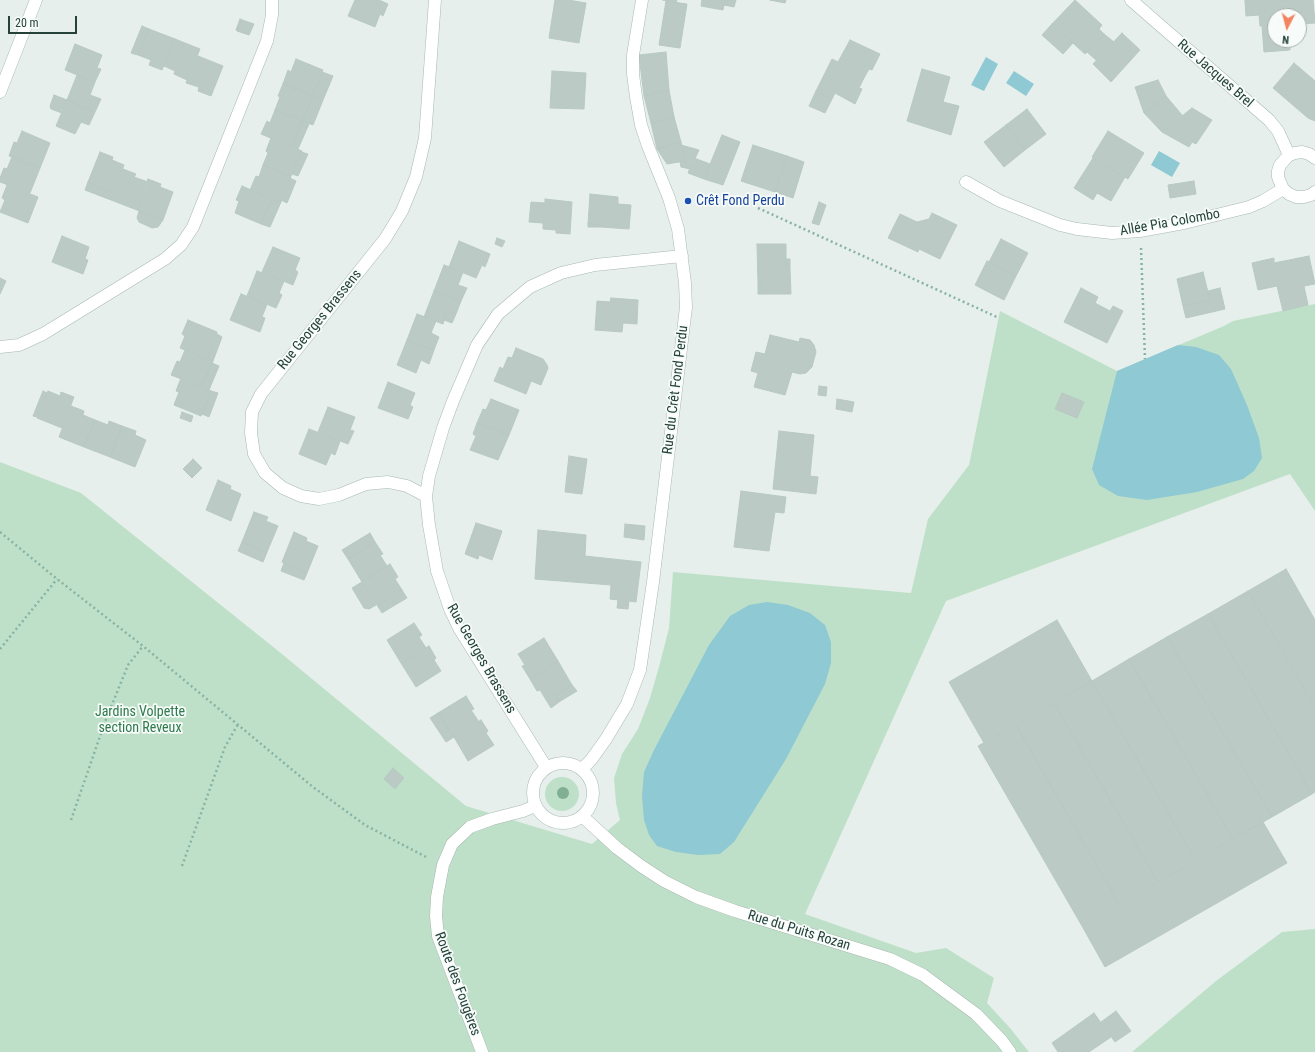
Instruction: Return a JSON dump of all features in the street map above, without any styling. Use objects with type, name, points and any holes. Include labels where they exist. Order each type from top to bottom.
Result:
[{"type":"street","points":[[0,92],[36,0]]},
{"type":"street","points":[[0,347],[19,345],[43,334],[165,259],[181,245],[193,227],[267,41],[272,15],[272,0]]},
{"type":"street","name":"Rue Georges Brassens","points":[[426,496],[407,486],[388,482],[366,484],[339,495],[319,499],[301,496],[283,488],[265,473],[254,454],[251,433],[252,412],[261,394],[385,240],[402,211],[416,177],[425,138],[435,0]]},
{"type":"street","name":"Rue du Crêt Fond Perdu","points":[[582,769],[591,760],[606,739],[627,704],[640,670],[653,582],[686,307],[682,256],[678,230],[669,198],[641,125],[636,97],[633,74],[633,55],[642,0]]},
{"type":"street","name":"Rue Jacques Brel","points":[[1131,0],[1269,120],[1278,131],[1289,155]]},
{"type":"street","points":[[1315,158],[1302,152],[1289,155],[1284,160],[1278,171],[1278,177],[1283,189],[1289,194],[1296,197],[1304,197],[1315,192]]},
{"type":"street","name":"Allée Pia Colombo","points":[[966,182],[1000,201],[1044,219],[1077,229],[1112,233],[1140,231],[1184,223],[1249,207],[1263,201],[1283,189]]},
{"type":"street","name":"Rue Georges Brassens","points":[[546,767],[460,628],[442,590],[437,571],[426,496],[429,476],[443,428],[453,401],[477,345],[498,314],[530,287],[561,274],[595,265],[682,256]]},
{"type":"street","points":[[561,763],[576,766],[582,769],[592,784],[592,802],[588,810],[574,821],[565,824],[556,823],[540,814],[532,797],[532,789],[535,780],[540,773],[546,767],[561,763]]},
{"type":"street","name":"Route des Fougères","points":[[482,1052],[438,936],[436,916],[437,897],[443,865],[452,844],[470,827],[492,818],[523,811],[535,806]]},
{"type":"street","name":"Rue du Puits Rozan","points":[[582,816],[617,848],[641,866],[664,881],[696,896],[735,911],[890,959],[923,975],[976,1014],[1002,1041],[1010,1052]]},
{"type":"path","points":[[758,208],[999,318]]},
{"type":"path","points":[[1140,231],[1145,360]]},
{"type":"path","points":[[0,532],[238,724],[313,787],[365,825],[409,849],[443,865]]},
{"type":"path","points":[[0,649],[57,579]]},
{"type":"path","points":[[71,820],[105,722],[128,665],[142,646]]},
{"type":"path","points":[[182,866],[225,747],[238,724]]},
{"type":"green space","name":"Jardins Volpette section Reveux","points":[[1315,304],[1315,511],[1290,474],[946,601],[805,914],[916,953],[946,948],[994,978],[987,1003],[1029,1052],[0,1052],[0,462],[81,493],[277,650],[466,806],[592,844],[620,820],[616,803],[614,778],[622,754],[638,729],[650,698],[659,667],[669,628],[673,572],[911,593],[928,519],[969,465],[1000,311],[1117,371],[1233,321]]},
{"type":"green space","points":[[559,777],[565,777],[574,782],[578,788],[578,800],[574,806],[565,811],[559,811],[550,806],[545,797],[545,791],[550,782]]},
{"type":"green space","points":[[1315,929],[1315,1052],[1132,1052],[1216,981],[1282,932]]},
{"type":"water","points":[[986,57],[998,64],[984,91],[971,85]]},
{"type":"water","points":[[1014,71],[1034,84],[1026,96],[1006,83]]},
{"type":"water","points":[[1159,151],[1180,163],[1172,177],[1151,165]]},
{"type":"water","points":[[1178,345],[1196,347],[1219,355],[1231,369],[1247,405],[1259,438],[1262,458],[1254,471],[1243,479],[1197,492],[1147,500],[1118,496],[1099,485],[1092,469],[1117,371]]},
{"type":"water","points":[[767,602],[788,605],[810,613],[825,625],[831,642],[831,663],[825,684],[786,759],[734,842],[720,854],[698,855],[676,852],[657,846],[649,835],[644,820],[642,796],[644,772],[709,645],[730,616],[749,605]]},
{"type":"building","points":[[355,0],[379,0],[388,4],[383,16],[380,14],[375,27],[348,16]]},
{"type":"building","points":[[555,0],[568,0],[586,3],[579,43],[549,38]]},
{"type":"building","points":[[663,0],[677,0],[676,2]]},
{"type":"building","points":[[702,0],[725,0],[723,10],[701,6]]},
{"type":"building","points":[[725,0],[736,0],[734,7],[724,5]]},
{"type":"building","points":[[770,0],[786,0],[785,3]]},
{"type":"building","points":[[1075,0],[1102,25],[1099,29],[1104,34],[1085,54],[1052,24]]},
{"type":"building","points":[[1245,0],[1313,0],[1315,23],[1307,24],[1307,8],[1267,8],[1267,48],[1290,48],[1290,50],[1264,52],[1262,26],[1260,26],[1259,15],[1246,16]]},
{"type":"building","points":[[666,1],[687,4],[680,48],[659,45]]},
{"type":"building","points":[[240,19],[242,20],[237,31],[236,30]]},
{"type":"building","points":[[242,20],[254,24],[249,35],[237,31]]},
{"type":"building","points":[[1052,24],[1073,43],[1063,54],[1042,35]]},
{"type":"building","points":[[142,26],[149,29],[138,55],[131,53]]},
{"type":"building","points":[[149,29],[175,39],[162,70],[149,65],[151,60],[138,55]]},
{"type":"building","points":[[1122,33],[1140,50],[1111,82],[1093,64]]},
{"type":"building","points":[[1104,34],[1114,42],[1096,60],[1087,52]]},
{"type":"building","points":[[175,39],[200,49],[187,80],[174,74],[175,71],[164,66]]},
{"type":"building","points":[[850,40],[880,54],[872,70],[869,69],[859,88],[862,89],[855,104],[835,93],[832,99],[816,91],[832,59],[838,62]]},
{"type":"building","points":[[75,44],[102,55],[97,68],[101,69],[95,82],[65,70]]},
{"type":"building","points":[[666,52],[669,90],[644,96],[639,55]]},
{"type":"building","points":[[198,56],[223,66],[211,96],[198,91],[199,87],[186,83]]},
{"type":"building","points":[[296,59],[323,70],[313,96],[283,84],[288,70],[291,72]]},
{"type":"building","points":[[1294,63],[1315,81],[1315,121],[1308,118],[1273,88]]},
{"type":"building","points":[[922,69],[950,77],[943,102],[959,106],[951,135],[907,121]]},
{"type":"building","points":[[552,71],[586,73],[584,109],[550,108]]},
{"type":"building","points":[[322,72],[333,76],[323,100],[313,96]]},
{"type":"building","points":[[77,75],[95,82],[90,95],[101,99],[95,112],[67,100]]},
{"type":"building","points":[[1158,80],[1166,96],[1144,113],[1135,87]]},
{"type":"building","points":[[283,84],[313,96],[302,121],[275,110],[280,97],[278,96]]},
{"type":"building","points":[[669,90],[674,117],[651,123],[644,96]]},
{"type":"building","points":[[816,91],[832,99],[825,113],[809,106]]},
{"type":"building","points":[[54,95],[67,100],[62,113],[51,109],[50,106]]},
{"type":"building","points":[[313,96],[323,100],[313,125],[302,121]]},
{"type":"building","points":[[1166,96],[1182,115],[1162,132],[1144,113]]},
{"type":"building","points":[[67,100],[95,112],[89,125],[81,122],[75,134],[56,126]]},
{"type":"building","points":[[1192,108],[1212,120],[1196,144],[1192,142],[1189,147],[1162,132]]},
{"type":"building","points":[[1027,109],[1046,134],[1025,150],[1006,125]]},
{"type":"building","points":[[275,110],[302,121],[292,147],[261,134],[267,121],[270,123]]},
{"type":"building","points":[[674,117],[681,142],[657,149],[651,123]]},
{"type":"building","points":[[302,121],[309,124],[298,149],[292,147]]},
{"type":"building","points":[[1006,125],[1025,150],[1004,167],[984,142]]},
{"type":"building","points":[[22,131],[50,143],[40,168],[9,156],[14,142],[17,143]]},
{"type":"building","points":[[1108,131],[1144,153],[1128,179],[1092,157]]},
{"type":"building","points":[[722,135],[740,142],[723,185],[704,179]]},
{"type":"building","points":[[271,138],[302,151],[291,176],[263,165],[268,153],[266,151]]},
{"type":"building","points":[[681,142],[685,161],[667,164],[657,149]]},
{"type":"building","points":[[681,145],[699,150],[690,169],[681,167],[680,162],[685,161]]},
{"type":"building","points":[[753,145],[787,156],[775,192],[741,181]]},
{"type":"building","points":[[100,152],[113,157],[112,160],[124,165],[113,193],[88,182]]},
{"type":"building","points":[[301,152],[308,154],[298,176],[292,174]]},
{"type":"building","points":[[787,156],[804,162],[793,198],[775,192]]},
{"type":"building","points":[[12,157],[40,168],[30,193],[0,182],[4,168],[7,169]]},
{"type":"building","points":[[694,158],[710,164],[704,179],[688,173]]},
{"type":"building","points":[[1093,158],[1125,177],[1111,201],[1097,193],[1093,200],[1074,188]]},
{"type":"building","points":[[263,165],[291,176],[281,202],[250,190],[256,176],[259,177]]},
{"type":"building","points":[[123,169],[136,174],[134,177],[148,182],[137,210],[111,200]]},
{"type":"building","points":[[290,178],[296,181],[287,203],[281,200]]},
{"type":"building","points":[[148,179],[161,184],[160,187],[173,192],[163,220],[137,210]]},
{"type":"building","points":[[1194,181],[1196,194],[1170,198],[1168,185]]},
{"type":"building","points":[[88,182],[113,193],[111,200],[85,190]]},
{"type":"building","points":[[7,185],[38,197],[28,223],[0,212],[5,200],[2,198]]},
{"type":"building","points":[[242,186],[272,199],[261,224],[235,213],[239,201],[236,200]]},
{"type":"building","points":[[590,194],[618,197],[618,204],[631,205],[629,229],[601,227],[602,225],[588,224]]},
{"type":"building","points":[[272,199],[281,202],[270,227],[261,224]]},
{"type":"building","points":[[545,199],[572,202],[570,234],[556,233],[556,230],[543,229],[543,223],[529,222],[531,202],[545,203]]},
{"type":"building","points":[[819,202],[826,205],[819,225],[812,223]]},
{"type":"building","points":[[139,211],[163,220],[158,227],[152,228],[139,222],[137,218]]},
{"type":"building","points":[[932,213],[957,225],[940,259],[919,249],[918,252],[888,238],[900,214],[917,222],[929,219]]},
{"type":"building","points":[[588,224],[602,225],[601,227],[588,227]]},
{"type":"building","points":[[62,236],[89,247],[85,259],[88,260],[83,274],[52,262]]},
{"type":"building","points":[[497,238],[505,241],[502,247],[495,244]]},
{"type":"building","points":[[1001,239],[1028,253],[1016,276],[989,262]]},
{"type":"building","points":[[459,241],[490,254],[485,267],[482,265],[476,278],[449,267]]},
{"type":"building","points":[[757,244],[786,244],[786,269],[790,269],[791,294],[762,294],[762,282],[758,283]]},
{"type":"building","points":[[273,247],[300,258],[295,270],[298,272],[293,285],[262,272]]},
{"type":"building","points":[[1309,256],[1315,284],[1304,286],[1308,305],[1283,311],[1277,286],[1258,290],[1252,263],[1274,258],[1274,263]]},
{"type":"building","points":[[786,259],[790,259],[790,269],[786,269]]},
{"type":"building","points":[[987,261],[1016,276],[1004,300],[975,285]]},
{"type":"building","points":[[444,265],[463,272],[458,285],[467,288],[461,301],[434,291]]},
{"type":"building","points":[[257,271],[284,281],[279,293],[282,295],[276,308],[247,296]]},
{"type":"building","points":[[1203,272],[1210,300],[1183,306],[1177,279]]},
{"type":"building","points":[[0,278],[6,281],[0,294]]},
{"type":"building","points":[[762,282],[762,294],[758,294],[758,283]]},
{"type":"building","points":[[1081,288],[1098,297],[1095,303],[1110,311],[1113,306],[1123,311],[1107,343],[1064,322]]},
{"type":"building","points":[[1220,288],[1225,309],[1186,318],[1183,306],[1210,300],[1208,291]]},
{"type":"building","points":[[434,291],[461,301],[456,314],[447,311],[443,324],[424,317]]},
{"type":"building","points":[[241,294],[267,304],[262,317],[265,318],[260,332],[230,320]]},
{"type":"building","points":[[611,298],[638,300],[637,324],[623,323],[622,332],[595,330],[597,301],[610,302]]},
{"type":"building","points":[[447,311],[456,314],[452,323],[444,320]]},
{"type":"building","points":[[417,314],[436,321],[431,333],[439,337],[434,350],[407,340]]},
{"type":"building","points":[[188,320],[217,332],[207,359],[180,348],[185,336],[182,334]]},
{"type":"building","points":[[217,334],[222,337],[213,361],[207,359]]},
{"type":"building","points":[[770,335],[799,342],[800,338],[810,340],[814,345],[816,352],[812,367],[806,373],[800,374],[792,372],[785,395],[754,387],[758,373],[751,371],[756,352],[765,354]]},
{"type":"building","points":[[407,340],[434,350],[429,364],[421,360],[416,373],[397,365]]},
{"type":"building","points":[[516,348],[543,359],[548,368],[541,385],[531,381],[526,394],[494,381],[500,367],[503,369],[508,357],[512,358]]},
{"type":"building","points":[[185,350],[213,361],[202,387],[171,375],[177,361],[180,362]]},
{"type":"building","points":[[212,363],[219,366],[209,390],[202,387]]},
{"type":"building","points":[[181,378],[211,391],[201,416],[174,405],[179,392],[176,391]]},
{"type":"building","points":[[388,382],[415,393],[410,405],[413,407],[408,419],[378,408]]},
{"type":"building","points":[[819,386],[827,387],[826,396],[818,395]]},
{"type":"building","points":[[43,391],[47,393],[37,417],[33,416]]},
{"type":"building","points":[[48,391],[60,396],[61,392],[74,397],[62,428],[37,418]]},
{"type":"building","points":[[211,391],[218,393],[209,417],[202,414]]},
{"type":"building","points":[[1062,393],[1084,402],[1077,418],[1055,409]]},
{"type":"building","points":[[491,399],[519,410],[509,435],[477,423],[483,409],[486,410]]},
{"type":"building","points":[[837,399],[854,402],[852,412],[836,409]]},
{"type":"building","points":[[71,406],[84,411],[83,415],[95,420],[84,447],[59,437]]},
{"type":"building","points":[[328,407],[355,417],[350,430],[354,431],[348,444],[318,432]]},
{"type":"building","points":[[182,412],[193,416],[191,422],[180,418]]},
{"type":"building","points":[[95,420],[108,425],[109,421],[122,426],[110,457],[84,447]]},
{"type":"building","points":[[477,423],[509,435],[498,460],[470,450],[476,436],[473,434]]},
{"type":"building","points":[[122,426],[136,431],[135,435],[146,440],[135,467],[110,457]]},
{"type":"building","points":[[309,429],[340,441],[335,455],[331,453],[326,465],[299,454]]},
{"type":"building","points":[[779,431],[814,435],[810,476],[818,477],[816,494],[773,489]]},
{"type":"building","points":[[569,456],[587,459],[582,494],[565,492]]},
{"type":"building","points":[[193,459],[202,468],[192,478],[183,469]]},
{"type":"building","points":[[218,480],[231,486],[230,489],[241,494],[231,521],[206,510]]},
{"type":"building","points":[[741,491],[786,497],[784,513],[775,512],[769,551],[734,547]]},
{"type":"building","points":[[254,512],[268,517],[266,521],[278,526],[267,552],[242,542]]},
{"type":"building","points":[[476,523],[502,531],[492,560],[479,555],[478,559],[465,554]]},
{"type":"building","points":[[625,524],[645,526],[644,540],[624,537]]},
{"type":"building","points":[[538,530],[586,535],[585,556],[641,562],[636,602],[629,601],[628,609],[617,608],[618,600],[610,599],[611,585],[535,579]]},
{"type":"building","points":[[294,532],[307,538],[306,541],[318,546],[307,573],[282,562]]},
{"type":"building","points":[[370,533],[375,542],[348,559],[342,550]]},
{"type":"building","points":[[242,542],[267,552],[263,562],[238,551]]},
{"type":"building","points":[[375,542],[383,554],[380,555],[387,566],[362,582],[348,559]]},
{"type":"building","points":[[284,563],[307,573],[304,580],[281,571]]},
{"type":"building","points":[[390,564],[398,577],[395,579],[402,590],[377,605],[362,582]]},
{"type":"building","points":[[1286,569],[1315,620],[1315,708],[1248,591]]},
{"type":"building","points":[[362,582],[376,605],[369,609],[364,608],[352,588]]},
{"type":"building","points":[[402,590],[407,598],[395,605],[391,597]]},
{"type":"building","points":[[1248,591],[1315,708],[1315,792],[1312,794],[1208,614]]},
{"type":"building","points":[[391,597],[395,605],[382,613],[377,605]]},
{"type":"building","points":[[1208,614],[1312,794],[1272,817],[1167,637]]},
{"type":"building","points":[[1057,620],[1092,681],[984,743],[949,682]]},
{"type":"building","points":[[414,623],[422,635],[419,637],[426,648],[401,663],[387,640]]},
{"type":"building","points":[[1167,637],[1272,817],[1233,839],[1129,659]]},
{"type":"building","points":[[544,638],[558,661],[530,679],[522,666],[525,665],[518,654]]},
{"type":"building","points":[[429,646],[436,658],[434,660],[441,671],[416,687],[401,663]]},
{"type":"building","points":[[1129,659],[1233,839],[1196,861],[1092,681]]},
{"type":"building","points":[[558,661],[572,685],[555,695],[559,702],[551,708],[540,690],[537,691],[530,679]]},
{"type":"building","points":[[1092,681],[1196,861],[1158,882],[1054,703]]},
{"type":"building","points":[[572,685],[577,691],[559,702],[555,695]]},
{"type":"building","points":[[466,696],[474,709],[471,710],[479,722],[454,737],[438,713]]},
{"type":"building","points":[[1054,703],[1158,882],[1119,904],[1016,725]]},
{"type":"building","points":[[438,713],[454,737],[446,742],[430,718]]},
{"type":"building","points":[[481,720],[488,731],[486,733],[494,745],[468,761],[454,737]]},
{"type":"building","points":[[1016,725],[1119,904],[1082,926],[978,746]]},
{"type":"building","points":[[393,768],[404,778],[395,789],[384,779]]},
{"type":"building","points":[[1263,822],[1287,863],[1105,967],[1082,926]]},
{"type":"building","points":[[1116,1011],[1131,1031],[1115,1042],[1101,1022]]},
{"type":"building","points":[[1094,1013],[1111,1037],[1089,1052],[1058,1052],[1052,1043]]},
{"type":"place","name":"Crêt Fond Perdu","points":[[688,201]]}]
